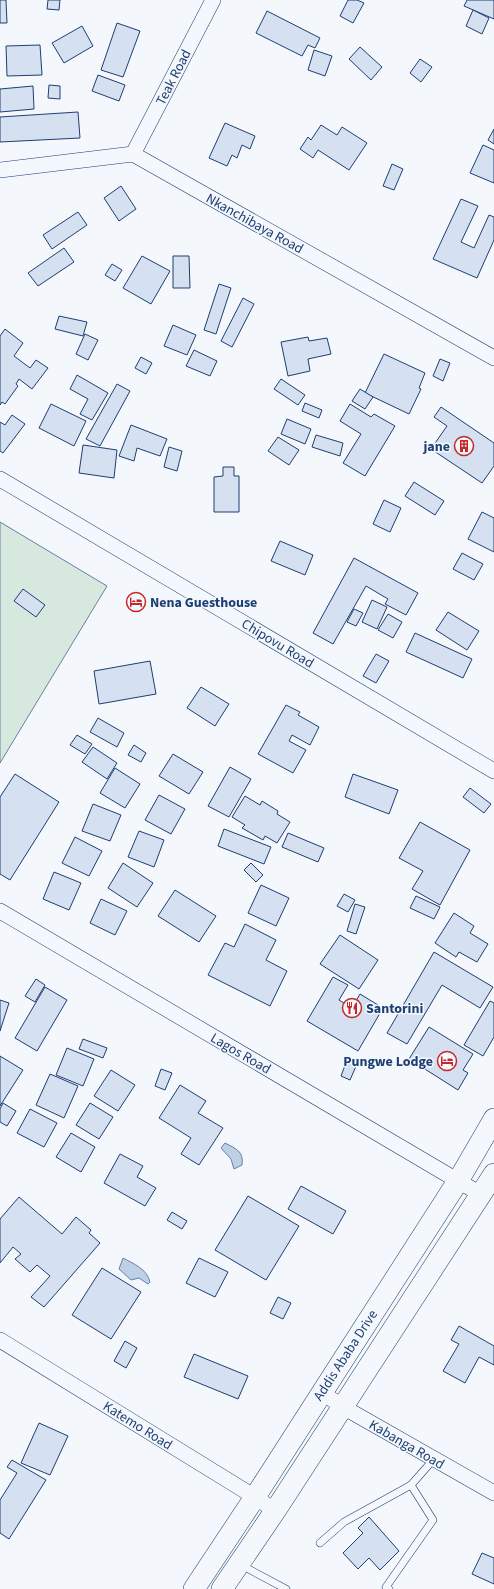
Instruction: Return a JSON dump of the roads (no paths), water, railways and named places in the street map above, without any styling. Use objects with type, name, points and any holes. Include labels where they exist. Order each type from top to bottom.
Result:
[{"type":"main road","name":"Addis Ababa Drive","points":[[194,1589],[255,1498],[321,1392],[458,1181],[494,1119]]},
{"type":"main road","name":"Addis Ababa Drive","points":[[222,1589],[275,1511],[494,1174]]},
{"type":"street","name":"Teak Road","points":[[133,154],[213,0]]},
{"type":"street","points":[[0,170],[133,154]]},
{"type":"street","name":"Nkanchibaya Road","points":[[133,154],[494,358]]},
{"type":"street","name":"Chipovu Road","points":[[0,479],[494,770]]},
{"type":"street","name":"Lagos Road","points":[[0,911],[482,1194]]},
{"type":"street","name":"Katemo Road","points":[[0,1340],[275,1511]]},
{"type":"street","name":"Kabanga Road","points":[[321,1392],[343,1407],[494,1493]]},
{"type":"lane","points":[[320,1543],[344,1522],[411,1485],[434,1459]]},
{"type":"lane","points":[[389,1589],[386,1587],[433,1520],[411,1485]]},
{"type":"lane","points":[[239,1564],[286,1589]]},
{"type":"lane","points":[[268,1589],[273,1582]]},
{"type":"water","points":[[225,1143],[240,1153],[242,1156],[242,1165],[234,1169],[231,1159],[221,1148]]},
{"type":"water","points":[[123,1258],[143,1270],[150,1282],[148,1284],[139,1278],[131,1280],[119,1269]]},
{"type":"place","name":"jane","points":[[464,446]]},
{"type":"place","name":"Nena Guesthouse","points":[[136,602]]},
{"type":"place","name":"Santorini","points":[[352,1008]]},
{"type":"place","name":"Pungwe Lodge","points":[[447,1061]]}]
